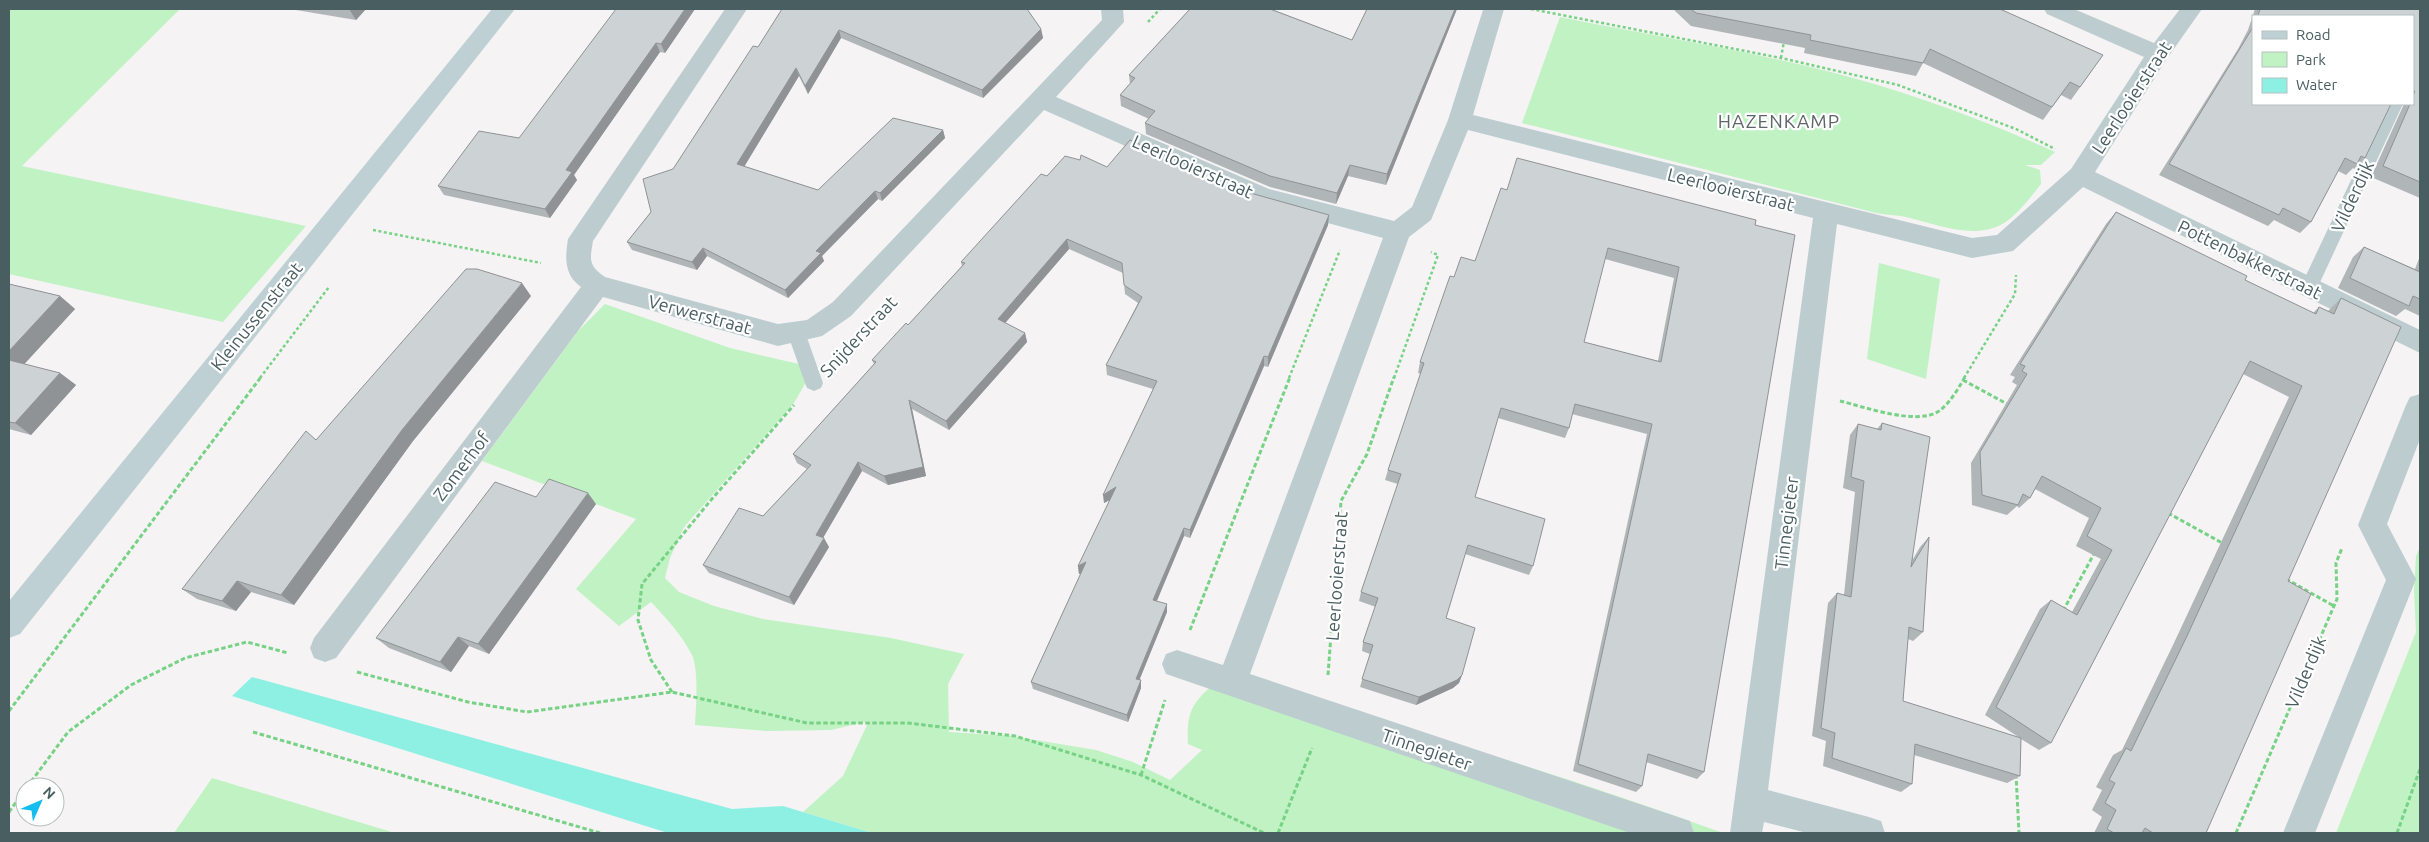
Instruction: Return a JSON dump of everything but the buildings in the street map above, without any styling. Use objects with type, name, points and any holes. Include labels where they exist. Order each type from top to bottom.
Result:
[{"type":"street","name":"Kleinussenstraat","points":[[9,624],[504,9]]},
{"type":"street","points":[[597,285],[582,274],[578,258],[581,240],[736,9]]},
{"type":"street","points":[[1040,99],[1113,22],[1112,9]]},
{"type":"street","points":[[2056,9],[2158,54]]},
{"type":"street","name":"Leerlooierstraat","points":[[1460,120],[1972,248],[2004,244],[2083,171],[2158,54],[2191,9]]},
{"type":"street","points":[[1232,682],[1398,232],[1422,213],[1460,120],[1494,10]]},
{"type":"street","name":"Leerlooierstraat","points":[[1040,99],[1263,197],[1398,232]]},
{"type":"street","name":"Verwerstraat","points":[[597,285],[778,335],[813,329],[842,309],[1040,99]]},
{"type":"street","name":"Pottenbakkerstraat","points":[[2083,171],[2309,288],[2420,342]]},
{"type":"street","name":"Tinnegieter","points":[[1746,833],[1826,213]]},
{"type":"street","name":"Zomerhof","points":[[325,648],[597,285]]},
{"type":"street","points":[[2299,833],[2401,579],[2372,525],[2420,404]]},
{"type":"street","name":"Tinnegieter","points":[[1177,664],[1678,833]]},
{"type":"street","points":[[1750,802],[1869,833]]},
{"type":"lane","name":"Vilderdijk","points":[[2309,288],[2395,105]]},
{"type":"lane","points":[[796,332],[814,382]]},
{"type":"path","points":[[1147,23],[1160,9]]},
{"type":"path","points":[[1531,9],[1782,58],[1898,85],[2016,129],[2083,171]]},
{"type":"path","points":[[1782,58],[1784,38]]},
{"type":"path","points":[[1141,775],[1177,664],[1351,221]]},
{"type":"path","points":[[367,238],[379,222]]},
{"type":"path","points":[[373,230],[546,264],[578,258]]},
{"type":"path","name":"Leerlooierstraat","points":[[1278,833],[1326,714],[1341,501],[1367,454],[1438,255],[1398,232]]},
{"type":"path","points":[[1803,392],[1916,418],[1937,412],[1948,403],[2015,294],[2017,265],[2004,244]]},
{"type":"path","points":[[9,711],[331,285]]},
{"type":"path","points":[[1963,380],[2016,408]]},
{"type":"path","name":"Snijderstraat","points":[[672,692],[650,660],[638,620],[642,584],[711,500],[814,382]]},
{"type":"path","points":[[2162,510],[2231,548]]},
{"type":"path","name":"Vilderdijk","points":[[2236,833],[2337,599],[2336,564],[2349,529],[2372,525]]},
{"type":"path","points":[[2058,620],[2096,551]]},
{"type":"path","points":[[2282,577],[2334,606]]},
{"type":"path","points":[[34,777],[68,732],[131,685],[185,658],[247,642],[295,655]]},
{"type":"path","points":[[353,671],[468,702],[527,712],[672,692],[807,724],[908,723],[1015,736],[1141,775],[1264,833]]},
{"type":"path","points":[[253,732],[600,833]]},
{"type":"path","points":[[2015,765],[2018,833]]},
{"type":"path","points":[[2397,833],[2420,769]]},
{"type":"green space","points":[[9,9],[180,9],[22,166],[306,226],[223,322],[9,274]]},
{"type":"green space","points":[[1560,17],[1747,53],[1857,79],[1957,112],[2055,152],[2041,165],[2025,165],[2040,170],[2041,184],[2014,215],[2004,223],[1993,228],[1981,231],[1968,231],[1943,227],[1906,217],[1876,213],[1522,123]]},
{"type":"green space","points":[[1879,263],[1940,279],[1926,379],[1867,359]]},
{"type":"green space","points":[[605,304],[730,348],[799,364],[806,382],[794,403],[684,527],[670,558],[665,578],[679,592],[714,606],[763,619],[891,638],[964,654],[948,684],[949,732],[1012,736],[1096,750],[1133,762],[1170,780],[1202,750],[1188,744],[1191,713],[1199,699],[1221,677],[1348,712],[1536,769],[1723,833],[872,833],[803,812],[843,776],[869,721],[831,730],[766,731],[695,725],[696,670],[694,662],[692,655],[668,621],[651,602],[619,626],[576,589],[636,519],[482,461],[578,331]]},
{"type":"green space","points":[[2420,547],[2420,833],[2336,833],[2416,632],[2414,591],[2416,556]]},
{"type":"green space","points":[[212,778],[395,833],[174,833]]},
{"type":"water","points":[[252,677],[732,809],[783,806],[872,833],[668,833],[232,696]]},
{"type":"district","name":"HAZENKAMP","points":[[1779,121]]}]
